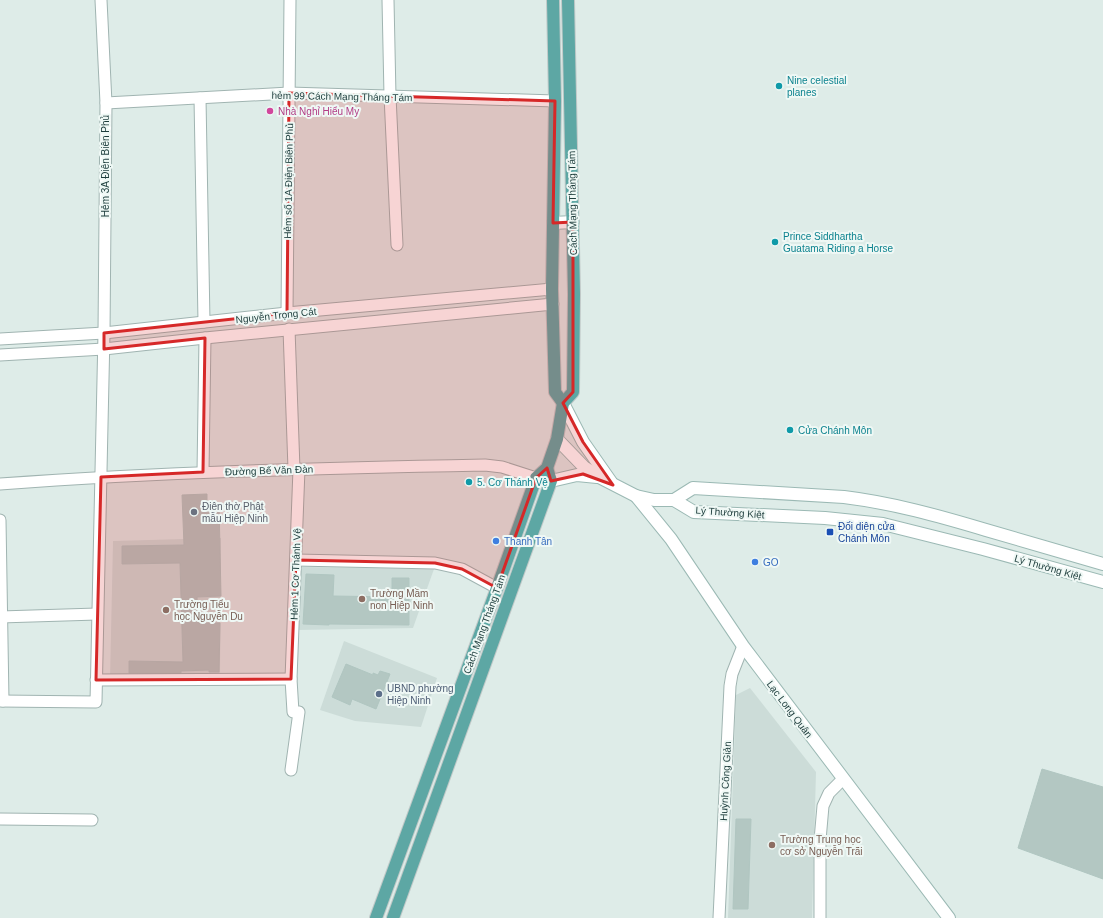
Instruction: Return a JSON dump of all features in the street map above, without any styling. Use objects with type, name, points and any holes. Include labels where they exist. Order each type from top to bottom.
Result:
[{"type":"main road","name":"Cách Mạng Tháng Tám","points":[[553,0],[555,101],[553,296],[555,392],[563,403]]},
{"type":"main road","name":"Cách Mạng Tháng Tám","points":[[376,918],[536,478],[547,468],[557,439],[563,403],[573,392],[574,294],[568,0]]},
{"type":"main road","points":[[554,223],[573,222]]},
{"type":"main road","points":[[553,296],[574,294]]},
{"type":"main road","name":"Lạc Long Quân","points":[[563,403],[583,442],[613,485]]},
{"type":"main road","name":"Lạc Long Quân","points":[[557,439],[584,467],[613,485],[636,496],[654,500],[674,500]]},
{"type":"main road","points":[[547,468],[551,481],[577,474],[599,477]]},
{"type":"main road","name":"Cách Mạng Tháng Tám","points":[[392,918],[551,481]]},
{"type":"main road","name":"Lý Thường Kiệt","points":[[1103,564],[929,513],[864,499],[693,488],[674,500],[694,512],[825,518],[883,524],[983,549],[1103,582]]},
{"type":"main road","name":"Lạc Long Quân","points":[[636,496],[671,539],[743,646],[949,918]]},
{"type":"street","name":"Hẻm 3A Điện Biên Phủ","points":[[1,701],[96,702],[104,349],[106,103],[101,0]]},
{"type":"street","name":"Hẻm số 1A Điện Biên Phủ","points":[[287,313],[290,0]]},
{"type":"street","points":[[388,0],[390,96],[397,244]]},
{"type":"street","name":"hẻm 99 Cách Mạng Tháng Tám","points":[[106,103],[289,93],[555,101]]},
{"type":"street","points":[[200,98],[204,322]]},
{"type":"street","points":[[0,355],[104,349],[289,329],[553,296]]},
{"type":"street","name":"Nguyễn Trọng Cát","points":[[0,339],[104,333],[287,313],[553,296]]},
{"type":"street","name":"Hẻm 1 Cơ Thánh Vệ","points":[[289,329],[297,469],[296,560],[291,679],[293,712],[299,712],[291,770]]},
{"type":"street","points":[[203,472],[205,338]]},
{"type":"street","name":"Đường Bế Văn Đàn","points":[[0,484],[203,472],[485,465],[502,467],[536,478]]},
{"type":"street","points":[[0,520],[1,701]]},
{"type":"street","points":[[296,560],[435,563],[462,570],[497,588]]},
{"type":"street","points":[[1,617],[97,614]]},
{"type":"street","name":"Huỳnh Công Giản","points":[[719,918],[730,686],[732,674],[743,646]]},
{"type":"street","points":[[96,680],[291,679]]},
{"type":"street","points":[[820,918],[820,840],[823,806],[829,793],[843,779]]},
{"type":"street","points":[[0,819],[92,820]]},
{"type":"highlighted area","points":[[289,93],[555,101],[553,223],[573,222],[573,392],[563,403],[583,442],[613,485],[583,474],[551,481],[547,468],[536,478],[497,588],[462,569],[435,563],[296,560],[291,679],[96,680],[101,477],[203,472],[205,338],[104,349],[104,333],[287,313]]},
{"type":"shaded area","name":"Trường Tiểu học Nguyễn Du","points":[[221,538],[220,680],[110,680],[113,541]]},
{"type":"shaded area","name":"Trường Mầm non Hiệp Ninh","points":[[301,567],[434,569],[413,628],[298,630]]},
{"type":"shaded area","name":"UBND phường Hiệp Ninh","points":[[344,641],[437,678],[421,727],[355,721],[320,710]]},
{"type":"shaded area","name":"Trường Trung học cơ sở Nguyễn Trãi","points":[[750,688],[816,772],[812,918],[728,918],[736,695]]},
{"type":"building","points":[[207,494],[207,504],[219,503],[221,596],[197,597],[198,623],[220,623],[219,672],[209,672],[209,670],[181,671],[181,673],[129,673],[129,661],[183,662],[180,563],[122,564],[122,546],[184,545],[182,495]]},
{"type":"building","points":[[306,574],[334,575],[333,596],[392,597],[392,578],[409,578],[409,625],[303,624]]},
{"type":"building","points":[[346,664],[373,675],[373,673],[378,675],[380,671],[390,674],[376,709],[352,699],[350,705],[332,697]]},
{"type":"building","points":[[1042,769],[1103,787],[1103,879],[1018,848]]},
{"type":"building","points":[[736,819],[751,819],[748,909],[733,909]]},
{"type":"place","name":"Nine celestial planes","points":[[779,86]]},
{"type":"place","name":"Nhà Nghỉ Hiểu My","points":[[270,111]]},
{"type":"place","name":"Prince Siddhartha Guatama Riding a Horse","points":[[775,242]]},
{"type":"place","name":"Cửa Chánh Môn","points":[[790,430]]},
{"type":"place","name":"5. Cơ Thánh Vệ","points":[[469,482]]},
{"type":"place","name":"Điện thờ Phật mẫu Hiệp Ninh","points":[[194,512]]},
{"type":"place","name":"Đối diện cửa Chánh Môn","points":[[830,532]]},
{"type":"place","name":"Thanh Tân","points":[[496,541]]},
{"type":"place","name":"GO","points":[[755,562]]},
{"type":"place","name":"Trường Mầm non Hiệp Ninh","points":[[362,599]]},
{"type":"place","name":"Trường Tiểu học Nguyễn Du","points":[[166,610]]},
{"type":"place","name":"UBND phường Hiệp Ninh","points":[[379,694]]},
{"type":"place","name":"Trường Trung học cơ sở Nguyễn Trãi","points":[[772,845]]}]
